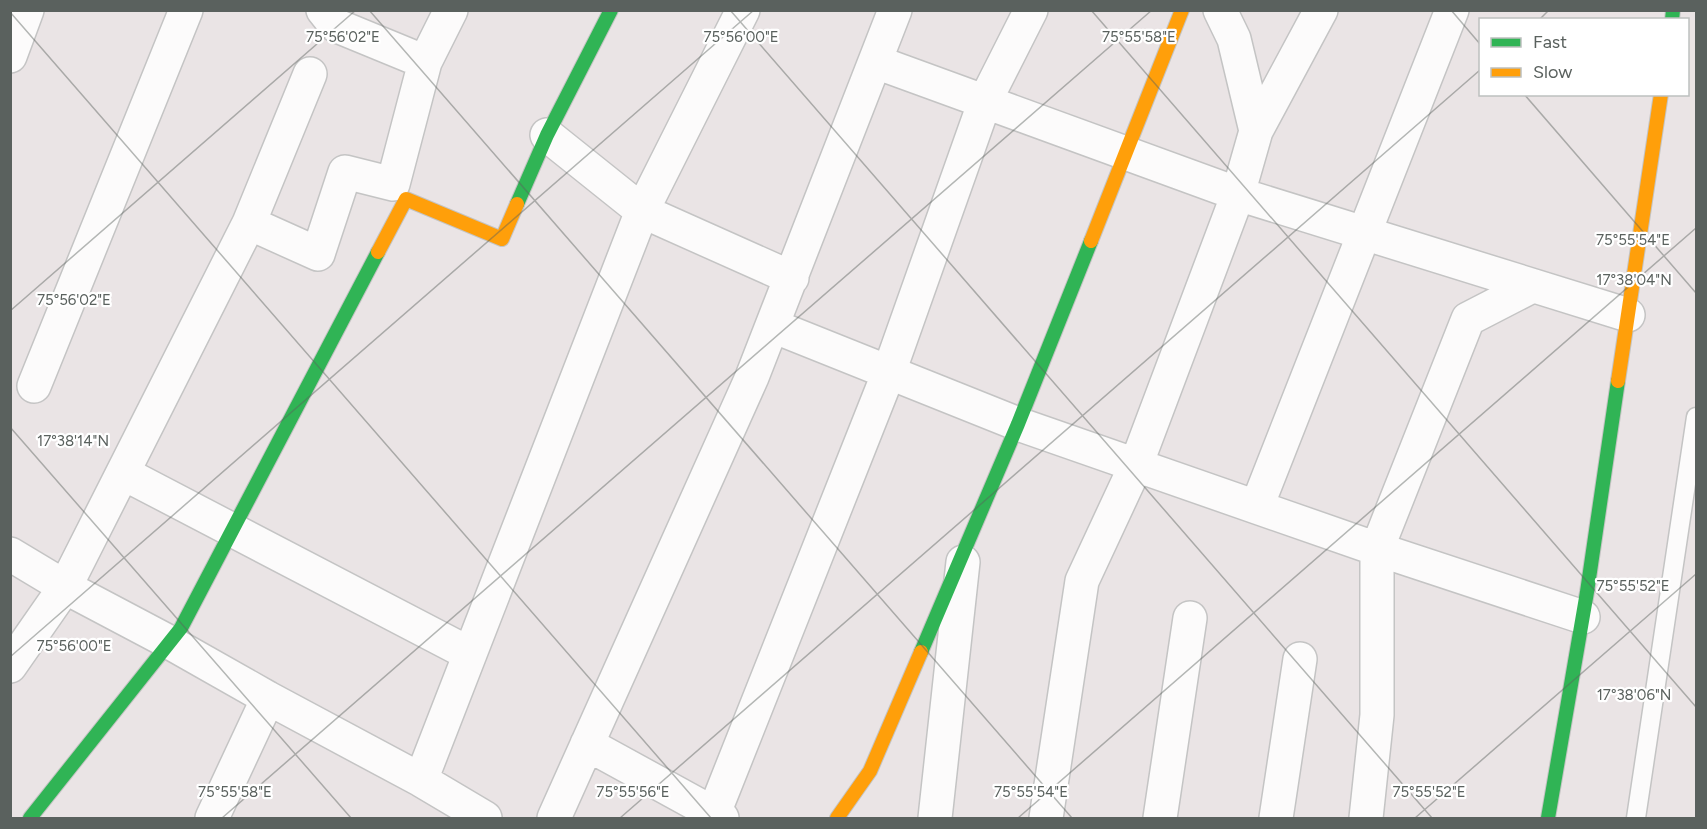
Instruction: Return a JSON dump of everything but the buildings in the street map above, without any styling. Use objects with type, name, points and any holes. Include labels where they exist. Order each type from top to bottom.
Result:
[{"type":"street","points":[[10,56],[27,10]]},
{"type":"street","points":[[34,386],[186,10]]},
{"type":"street","points":[[322,10],[334,26],[425,62]]},
{"type":"street","points":[[249,223],[318,255],[345,172],[393,184],[425,62],[452,10]]},
{"type":"street","points":[[30,819],[181,628],[406,199],[502,239],[547,135],[611,10]]},
{"type":"street","points":[[421,780],[642,211],[744,10]]},
{"type":"street","points":[[554,819],[752,377],[895,10]]},
{"type":"street","points":[[587,744],[716,817],[888,372],[985,101],[1031,10]]},
{"type":"street","points":[[837,819],[870,771],[1018,424],[1182,10]]},
{"type":"street","points":[[1220,10],[1234,39],[1256,131]]},
{"type":"street","points":[[1046,819],[1082,581],[1136,465],[1238,194],[1256,131],[1322,10]]},
{"type":"street","points":[[1257,506],[1365,235],[1450,11]]},
{"type":"street","points":[[876,62],[1238,194],[1628,315]]},
{"type":"street","points":[[10,666],[65,587],[123,473],[249,223],[310,74]]},
{"type":"street","points":[[1548,819],[1583,617],[1661,96]]},
{"type":"street","points":[[547,135],[642,211],[792,278]]},
{"type":"street","points":[[1366,819],[1377,715],[1377,549],[1468,319],[1532,286]]},
{"type":"street","points":[[773,326],[1018,424],[1377,549],[1583,617]]},
{"type":"street","points":[[123,473],[470,654]]},
{"type":"street","points":[[935,819],[964,548]]},
{"type":"street","points":[[10,554],[65,587],[421,780],[485,819]]},
{"type":"street","points":[[1160,819],[1190,618]]},
{"type":"street","points":[[1276,819],[1300,658]]},
{"type":"street","points":[[212,819],[268,698]]},
{"type":"lane","points":[[1636,819],[1696,417]]},
{"type":"traffic: fast","points":[[517,204],[547,135],[611,10]]},
{"type":"traffic: fast","points":[[1672,18],[1673,10]]},
{"type":"traffic: fast","points":[[921,652],[1018,424],[1091,241]]},
{"type":"traffic: fast","points":[[30,818],[181,628],[378,252]]},
{"type":"traffic: fast","points":[[1548,818],[1587,592],[1618,381]]},
{"type":"traffic: slow","points":[[1091,241],[1182,10]]},
{"type":"traffic: slow","points":[[1618,381],[1661,96]]},
{"type":"traffic: slow","points":[[378,252],[406,199],[502,239],[517,204]]},
{"type":"traffic: slow","points":[[837,818],[870,771],[921,652]]}]
